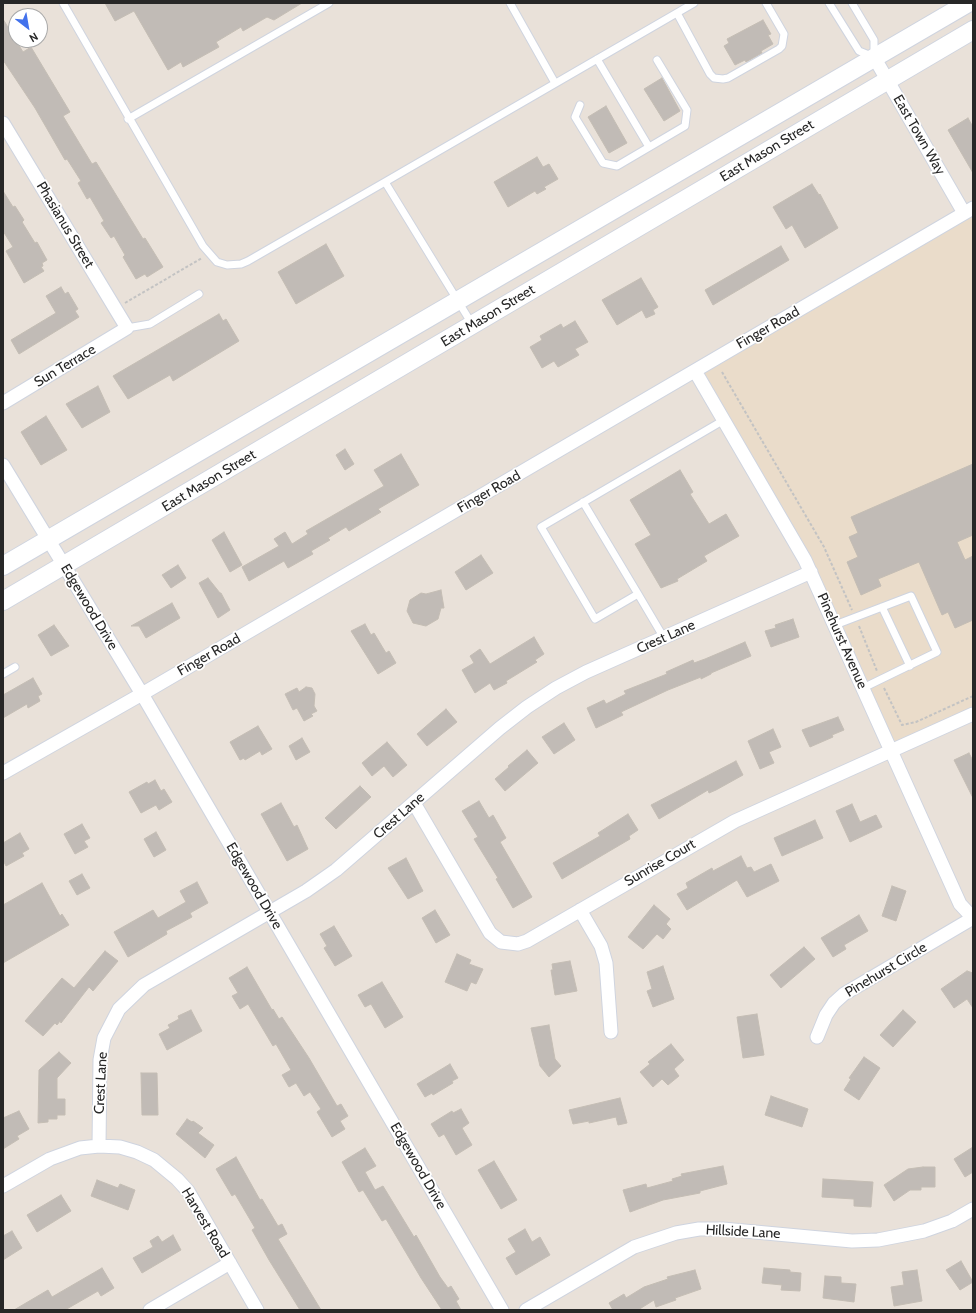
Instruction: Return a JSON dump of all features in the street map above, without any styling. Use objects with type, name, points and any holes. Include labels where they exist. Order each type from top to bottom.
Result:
[{"type":"main road","name":"East Mason Street","points":[[3,566],[968,3]]},
{"type":"main road","name":"East Mason Street","points":[[3,601],[973,30]]},
{"type":"street","name":"East Town Way","points":[[874,57],[969,210]]},
{"type":"street","name":"Phasianus Street","points":[[3,123],[127,328]]},
{"type":"street","name":"Finger Road","points":[[3,773],[142,694],[969,210]]},
{"type":"street","name":"Sun Terrace","points":[[3,403],[127,328]]},
{"type":"street","name":"Pinehurst Avenue","points":[[695,371],[811,572],[960,904],[973,918]]},
{"type":"street","name":"Edgewood Drive","points":[[3,465],[142,694],[502,1310]]},
{"type":"street","name":"Crest Lane","points":[[99,1146],[100,1060],[104,1038],[119,1009],[144,985],[270,913],[306,891],[336,870],[500,728],[538,700],[586,672],[811,572]]},
{"type":"street","name":"Sunrise Court","points":[[414,802],[490,933],[496,939],[512,944],[526,941],[735,821],[973,714]]},
{"type":"street","points":[[580,910],[598,941],[606,963],[612,1032]]},
{"type":"street","name":"Pinehurst Circle","points":[[818,1037],[826,1015],[834,1003],[844,994],[973,918]]},
{"type":"street","name":"Harvest Road","points":[[3,1186],[63,1153],[80,1148],[99,1146],[120,1147],[137,1152],[154,1160],[166,1168],[188,1191],[257,1310]]},
{"type":"street","name":"Hillside Lane","points":[[526,1310],[634,1247],[676,1233],[699,1229],[723,1229],[852,1241],[878,1240],[924,1231],[952,1221],[973,1209]]},
{"type":"street","points":[[150,1310],[230,1263]]},
{"type":"lane","points":[[63,3],[128,119],[208,254],[217,262],[227,265],[246,263],[694,3]]},
{"type":"lane","points":[[128,119],[329,3]]},
{"type":"lane","points":[[510,3],[555,83]]},
{"type":"lane","points":[[677,13],[710,74],[714,78],[723,80],[782,46],[784,34],[766,3]]},
{"type":"lane","points":[[829,3],[859,51],[874,57],[874,40],[852,3]]},
{"type":"lane","points":[[597,59],[649,147]]},
{"type":"lane","points":[[580,105],[575,117],[603,163],[617,166],[685,126],[687,110],[657,60]]},
{"type":"lane","points":[[385,182],[473,325]]},
{"type":"lane","points":[[127,328],[150,324],[199,294]]},
{"type":"lane","points":[[638,594],[595,619],[541,527],[724,420]]},
{"type":"lane","points":[[583,502],[664,638]]},
{"type":"lane","points":[[835,625],[911,596],[937,652],[863,688]]},
{"type":"lane","points":[[882,607],[910,666]]},
{"type":"lane","points":[[3,674],[14,667]]},
{"type":"path","points":[[116,309],[208,254]]},
{"type":"path","points":[[722,372],[824,547],[856,617],[880,680],[902,725],[916,722],[973,696]]},
{"type":"shaded area","points":[[973,208],[973,714],[891,751],[805,560],[695,371]]},
{"type":"building","points":[[105,3],[302,3],[274,20],[267,17],[243,31],[241,27],[216,42],[219,47],[183,67],[181,62],[168,70],[134,11],[115,21]]},
{"type":"building","points":[[3,19],[8,27],[8,48],[21,48],[23,52],[32,48],[70,112],[63,116],[92,164],[96,162],[143,239],[145,238],[163,267],[147,277],[145,274],[136,279],[123,257],[125,255],[114,236],[111,238],[101,223],[104,221],[90,197],[87,199],[78,183],[81,181],[67,159],[65,160],[35,108],[3,60]]},
{"type":"building","points":[[763,20],[771,34],[768,35],[773,44],[761,51],[762,53],[746,62],[745,60],[735,65],[724,46],[729,43],[727,39]]},
{"type":"building","points":[[662,78],[680,111],[664,121],[644,89]]},
{"type":"building","points":[[606,106],[627,143],[609,153],[588,117]]},
{"type":"building","points":[[968,118],[973,127],[973,173],[948,130]]},
{"type":"building","points":[[537,157],[543,167],[549,164],[558,179],[544,187],[546,189],[537,194],[535,191],[508,207],[494,182]]},
{"type":"building","points":[[812,184],[819,195],[820,194],[838,228],[805,248],[792,225],[786,229],[773,207]]},
{"type":"building","points":[[3,191],[13,207],[15,206],[24,220],[22,222],[35,243],[37,242],[47,260],[42,263],[43,266],[41,267],[44,271],[24,283],[6,251],[13,247],[3,231]]},
{"type":"building","points":[[326,244],[344,276],[296,304],[278,272]]},
{"type":"building","points":[[781,246],[789,260],[713,305],[705,290]]},
{"type":"building","points":[[641,278],[658,307],[653,310],[655,314],[646,318],[642,310],[617,325],[602,300]]},
{"type":"building","points":[[61,287],[65,294],[68,292],[78,309],[75,311],[79,317],[19,354],[11,340],[56,313],[46,296]]},
{"type":"building","points":[[219,314],[223,321],[226,319],[239,341],[173,381],[170,375],[128,399],[113,376]]},
{"type":"building","points":[[575,321],[588,342],[575,349],[579,355],[558,367],[554,361],[542,368],[530,347],[542,340],[540,336],[561,324],[563,328]]},
{"type":"building","points":[[98,386],[110,412],[82,428],[66,404]]},
{"type":"building","points":[[46,416],[67,450],[41,465],[21,432]]},
{"type":"building","points":[[345,449],[354,464],[345,470],[336,455]]},
{"type":"building","points":[[401,454],[419,485],[378,509],[381,512],[349,531],[346,527],[328,538],[330,540],[311,551],[313,554],[288,568],[284,561],[249,581],[242,567],[279,546],[274,539],[285,532],[292,544],[308,534],[306,531],[384,486],[374,470]]},
{"type":"building","points":[[973,464],[973,535],[957,542],[965,560],[973,556],[973,620],[955,628],[948,612],[942,615],[919,562],[878,579],[881,586],[861,595],[847,562],[858,557],[849,537],[858,533],[851,517]]},
{"type":"building","points":[[680,470],[693,492],[690,494],[709,524],[726,514],[739,536],[704,556],[707,561],[677,579],[678,581],[661,588],[635,544],[651,535],[630,500]]},
{"type":"building","points":[[224,532],[242,565],[230,572],[212,540]]},
{"type":"building","points":[[481,555],[493,573],[466,590],[455,572]]},
{"type":"building","points":[[178,565],[186,578],[171,588],[162,575]]},
{"type":"building","points":[[208,578],[221,593],[230,610],[218,618],[199,583]]},
{"type":"building","points":[[441,590],[444,608],[441,608],[438,619],[426,626],[413,623],[407,611],[410,600],[421,593],[426,594]]},
{"type":"building","points":[[172,603],[180,618],[146,638],[139,626],[131,626]]},
{"type":"building","points":[[793,619],[799,637],[771,647],[765,631],[776,628],[775,625]]},
{"type":"building","points":[[365,624],[371,635],[374,633],[386,653],[389,651],[396,663],[378,674],[351,631]]},
{"type":"building","points":[[54,625],[69,646],[51,656],[38,635]]},
{"type":"building","points":[[534,637],[544,654],[535,660],[537,662],[506,681],[507,683],[494,690],[490,683],[475,693],[462,670],[474,663],[470,656],[480,649],[490,664]]},
{"type":"building","points":[[745,642],[751,656],[711,673],[701,679],[701,677],[668,690],[621,712],[623,715],[596,728],[587,708],[604,700],[606,704],[626,694],[624,691],[667,674],[666,672],[693,660],[694,663],[705,659]]},
{"type":"building","points":[[33,678],[42,694],[38,696],[40,701],[28,708],[27,704],[3,718],[3,695]]},
{"type":"building","points":[[306,687],[312,688],[315,694],[314,706],[317,711],[311,714],[313,716],[304,721],[297,708],[293,710],[285,694],[297,688],[299,692]]},
{"type":"building","points":[[446,709],[457,722],[427,746],[417,734]]},
{"type":"building","points":[[838,717],[844,730],[832,735],[833,737],[810,747],[802,730]]},
{"type":"building","points":[[564,723],[575,740],[554,754],[542,737]]},
{"type":"building","points":[[258,726],[272,749],[262,755],[260,751],[245,760],[244,758],[240,760],[230,742]]},
{"type":"building","points":[[773,729],[781,747],[769,752],[774,763],[760,769],[748,741]]},
{"type":"building","points":[[302,738],[310,752],[296,760],[289,746]]},
{"type":"building","points":[[387,742],[407,765],[393,777],[384,766],[372,776],[362,763]]},
{"type":"building","points":[[527,750],[538,763],[505,791],[495,779]]},
{"type":"building","points":[[969,753],[973,761],[973,798],[954,760]]},
{"type":"building","points":[[736,761],[743,775],[709,793],[708,790],[659,819],[651,805]]},
{"type":"building","points":[[155,780],[161,791],[164,789],[172,802],[159,810],[156,805],[141,813],[129,792],[147,782],[148,784]]},
{"type":"building","points":[[360,786],[371,797],[336,829],[325,818]]},
{"type":"building","points":[[479,801],[489,818],[493,815],[506,838],[500,842],[532,897],[513,908],[496,879],[498,878],[474,839],[478,837],[462,811]]},
{"type":"building","points":[[281,803],[294,827],[297,825],[308,849],[287,861],[261,814]]},
{"type":"building","points":[[852,804],[860,822],[876,815],[882,827],[850,842],[836,811]]},
{"type":"building","points":[[628,814],[638,830],[629,836],[630,839],[562,879],[553,863],[600,836],[598,833]]},
{"type":"building","points":[[815,820],[823,838],[782,856],[774,838]]},
{"type":"building","points":[[82,824],[90,838],[84,841],[88,847],[75,854],[64,834]]},
{"type":"building","points":[[156,832],[166,850],[154,857],[144,839]]},
{"type":"building","points":[[20,833],[29,849],[22,853],[24,856],[6,866],[3,860],[3,843]]},
{"type":"building","points":[[741,856],[747,868],[751,867],[754,872],[771,864],[779,881],[747,897],[737,880],[687,910],[677,894],[688,888],[686,883],[712,868],[713,871]]},
{"type":"building","points":[[406,858],[423,891],[408,899],[388,868]]},
{"type":"building","points":[[82,874],[90,888],[77,895],[69,881]]},
{"type":"building","points":[[197,882],[208,903],[190,913],[192,917],[166,931],[167,934],[128,957],[114,932],[153,910],[158,918],[186,902],[180,891]]},
{"type":"building","points":[[42,883],[60,916],[62,914],[69,925],[3,963],[3,905]]},
{"type":"building","points":[[892,886],[906,891],[896,921],[882,916]]},
{"type":"building","points":[[654,905],[670,919],[666,924],[671,929],[663,939],[657,934],[643,949],[628,937]]},
{"type":"building","points":[[435,910],[450,935],[436,943],[422,918]]},
{"type":"building","points":[[859,915],[868,931],[844,945],[846,949],[833,957],[821,938]]},
{"type":"building","points":[[334,926],[352,956],[335,966],[324,948],[327,946],[320,934]]},
{"type":"building","points":[[804,947],[815,959],[781,988],[770,975]]},
{"type":"building","points":[[105,951],[118,961],[93,991],[89,987],[61,1023],[60,1021],[57,1025],[55,1023],[43,1036],[25,1021],[62,978],[74,988]]},
{"type":"building","points":[[457,954],[471,960],[469,964],[483,969],[476,984],[471,982],[467,991],[445,982]]},
{"type":"building","points":[[570,961],[577,991],[555,995],[551,970],[553,970],[552,964]]},
{"type":"building","points":[[663,966],[674,999],[653,1007],[647,991],[652,989],[647,972]]},
{"type":"building","points":[[247,967],[272,1010],[273,1009],[279,1019],[282,1017],[309,1058],[337,1106],[341,1104],[348,1116],[340,1121],[345,1129],[332,1137],[317,1112],[321,1109],[310,1092],[304,1096],[296,1083],[289,1087],[282,1075],[291,1070],[276,1044],[273,1046],[248,1004],[240,1009],[232,996],[238,993],[229,978]]},
{"type":"building","points":[[967,971],[973,973],[973,1008],[967,999],[954,1008],[941,989]]},
{"type":"building","points":[[382,982],[403,1017],[385,1028],[371,1004],[365,1007],[358,995]]},
{"type":"building","points":[[191,1010],[202,1031],[167,1050],[159,1034],[170,1028],[168,1025],[179,1019],[178,1016]]},
{"type":"building","points":[[903,1010],[916,1022],[893,1047],[880,1035]]},
{"type":"building","points":[[757,1014],[764,1055],[743,1058],[737,1017]]},
{"type":"building","points":[[549,1025],[555,1059],[561,1066],[549,1077],[540,1066],[531,1028]]},
{"type":"building","points":[[671,1044],[684,1060],[674,1069],[679,1076],[668,1085],[662,1079],[653,1087],[640,1072],[650,1064],[648,1062]]},
{"type":"building","points":[[59,1052],[71,1063],[57,1078],[57,1099],[65,1099],[65,1115],[57,1115],[57,1119],[48,1119],[48,1122],[38,1123],[39,1070]]},
{"type":"building","points":[[864,1057],[880,1068],[859,1100],[844,1090],[851,1079],[849,1078]]},
{"type":"building","points":[[450,1064],[458,1078],[452,1081],[453,1083],[433,1095],[432,1093],[425,1097],[417,1084]]},
{"type":"building","points":[[141,1073],[157,1073],[158,1115],[142,1115]]},
{"type":"building","points":[[771,1096],[808,1109],[802,1127],[765,1115]]},
{"type":"building","points":[[620,1098],[627,1123],[618,1125],[616,1117],[589,1123],[589,1121],[573,1124],[569,1110]]},
{"type":"building","points":[[461,1109],[469,1123],[462,1128],[472,1145],[456,1155],[444,1134],[439,1137],[431,1124],[452,1111],[453,1113]]},
{"type":"building","points":[[19,1111],[29,1129],[17,1136],[19,1139],[3,1149],[3,1118]]},
{"type":"building","points":[[187,1119],[203,1128],[198,1133],[214,1145],[205,1158],[176,1134]]},
{"type":"building","points":[[973,1147],[973,1172],[965,1177],[954,1159]]},
{"type":"building","points":[[365,1148],[376,1166],[365,1172],[375,1190],[383,1186],[414,1237],[416,1235],[440,1277],[448,1288],[451,1286],[459,1299],[456,1301],[461,1310],[442,1310],[386,1219],[382,1221],[363,1190],[359,1192],[342,1162]]},
{"type":"building","points":[[236,1157],[260,1200],[262,1199],[278,1226],[282,1224],[287,1234],[278,1239],[321,1310],[300,1310],[252,1230],[255,1228],[235,1194],[232,1196],[216,1169]]},
{"type":"building","points":[[494,1161],[517,1200],[501,1209],[478,1170]]},
{"type":"building","points":[[723,1166],[727,1184],[700,1191],[700,1193],[663,1200],[630,1212],[623,1190],[646,1184],[647,1188],[673,1181],[672,1179],[682,1176],[681,1174]]},
{"type":"building","points":[[935,1167],[935,1187],[921,1187],[921,1190],[910,1190],[894,1201],[884,1185],[908,1169]]},
{"type":"building","points":[[823,1179],[873,1182],[871,1207],[854,1206],[854,1199],[822,1197]]},
{"type":"building","points":[[97,1180],[118,1188],[120,1184],[135,1190],[128,1210],[91,1196]]},
{"type":"building","points":[[61,1195],[71,1211],[37,1232],[27,1215]]},
{"type":"building","points":[[525,1229],[532,1242],[540,1237],[550,1255],[516,1275],[506,1258],[516,1252],[508,1239]]},
{"type":"building","points":[[12,1231],[22,1248],[3,1260],[3,1236]]},
{"type":"building","points":[[173,1235],[181,1250],[142,1273],[133,1258],[153,1247],[150,1241],[158,1236],[162,1242]]},
{"type":"building","points":[[961,1261],[973,1282],[960,1290],[946,1270]]},
{"type":"building","points":[[102,1268],[114,1288],[101,1296],[98,1291],[65,1310],[14,1310],[48,1290],[52,1297]]},
{"type":"building","points":[[764,1268],[790,1270],[790,1272],[801,1273],[800,1291],[781,1290],[782,1285],[762,1283]]},
{"type":"building","points":[[695,1270],[701,1289],[675,1298],[676,1300],[656,1307],[654,1300],[638,1310],[613,1310],[609,1303],[624,1294],[626,1298],[644,1287],[668,1279],[667,1277]]},
{"type":"building","points":[[917,1270],[922,1301],[894,1306],[891,1287],[904,1285],[902,1272]]},
{"type":"building","points":[[825,1276],[841,1277],[841,1283],[856,1284],[854,1302],[823,1298]]}]
